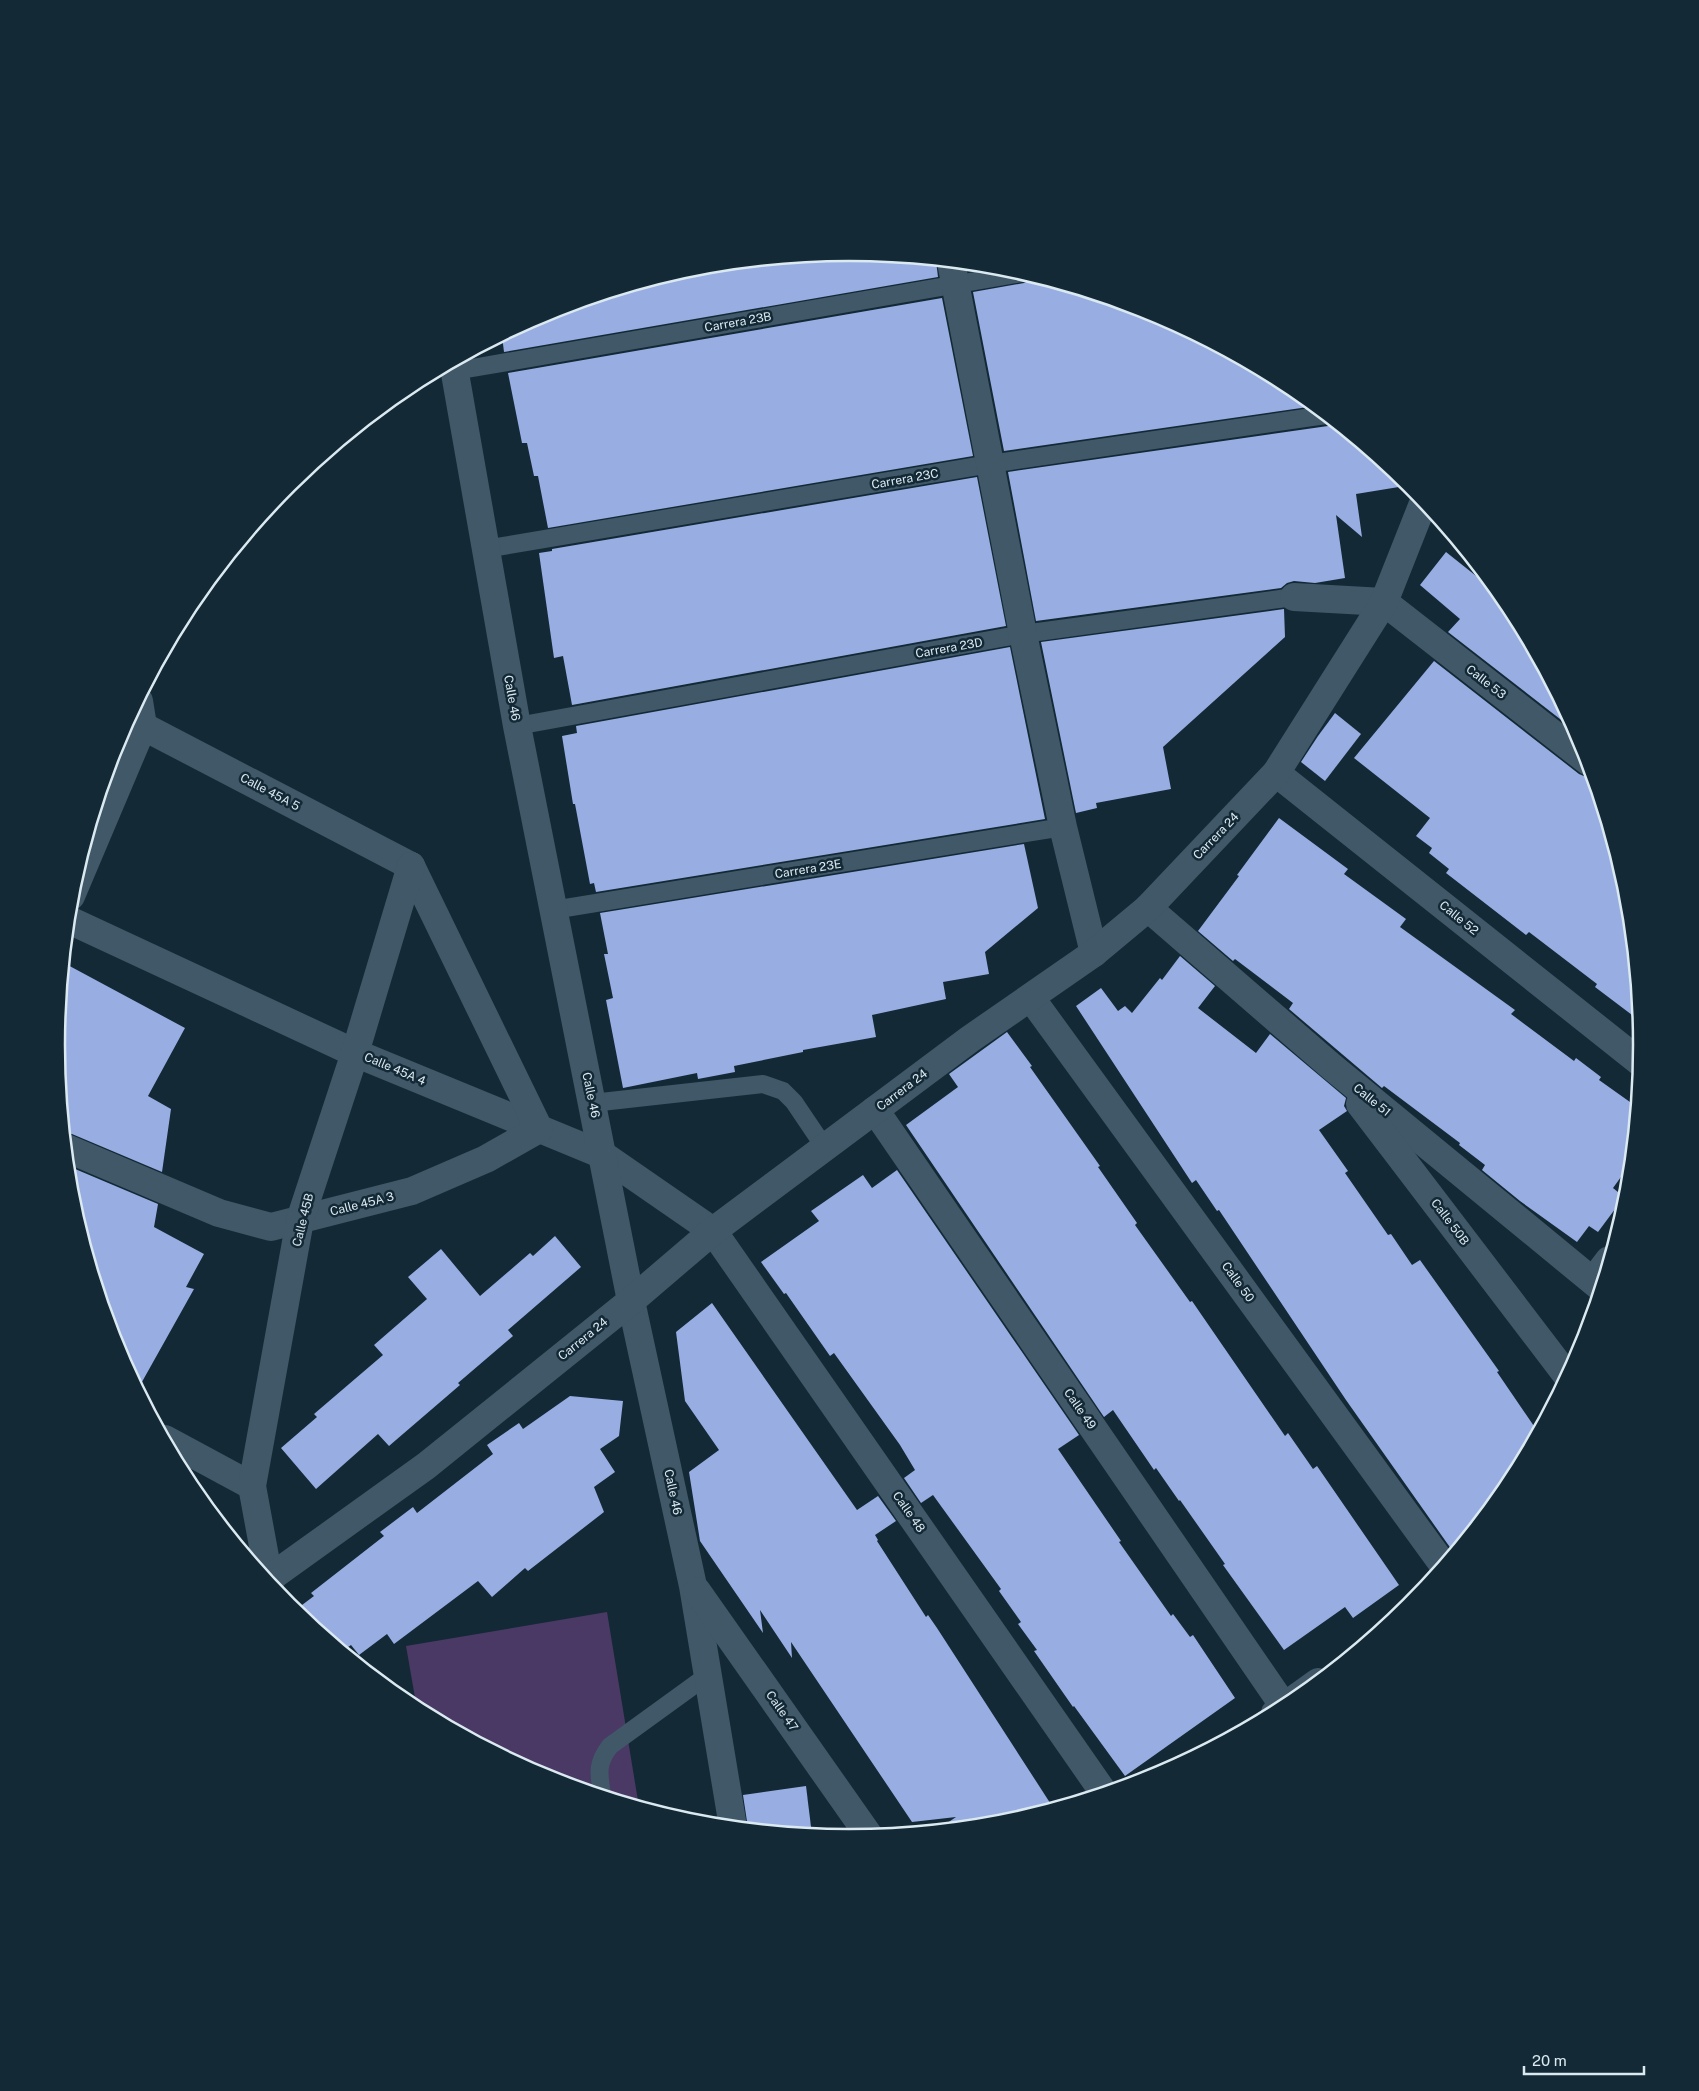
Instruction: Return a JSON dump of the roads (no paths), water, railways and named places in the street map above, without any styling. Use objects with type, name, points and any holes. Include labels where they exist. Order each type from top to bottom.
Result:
[{"type":"street","points":[[953,273],[1023,634],[1063,827],[1094,953]]},
{"type":"street","name":"Calle 46","points":[[454,368],[485,549],[552,910],[631,1300],[694,1586],[732,1821]]},
{"type":"street","name":"Carrera 24","points":[[274,1578],[426,1466],[713,1231],[874,1110],[1094,953],[1148,908],[1276,772],[1384,602],[1421,509]]},
{"type":"street","name":"Carrera 23D","points":[[1294,597],[1384,602]]},
{"type":"street","name":"Calle 53","points":[[1384,602],[1577,754]]},
{"type":"street","name":"Calle 45A 5","points":[[138,716],[411,866]]},
{"type":"street","points":[[99,820],[130,733]]},
{"type":"street","name":"Calle 52","points":[[1276,772],[1634,1057]]},
{"type":"street","points":[[411,866],[539,1129]]},
{"type":"street","name":"Calle 45B","points":[[267,1571],[252,1486],[300,1220],[355,1053],[411,866]]},
{"type":"street","name":"Calle 51","points":[[1148,908],[1332,1067],[1596,1284]]},
{"type":"street","name":"Calle 45A 4","points":[[75,923],[355,1053],[603,1155],[713,1231]]},
{"type":"street","name":"Calle 50","points":[[1031,998],[1440,1561]]},
{"type":"street","name":"Calle 50B","points":[[1332,1067],[1563,1370]]},
{"type":"street","name":"Calle 49","points":[[874,1110],[1278,1703]]},
{"type":"street","name":"Calle 45A 3","points":[[72,1151],[219,1213],[271,1227],[412,1191],[486,1158],[539,1129]]},
{"type":"street","name":"Calle 48","points":[[713,1231],[1101,1788]]},
{"type":"street","points":[[174,1444],[252,1486]]},
{"type":"street","name":"Calle 47","points":[[694,1586],[865,1829]]},
{"type":"lane","name":"Carrera 23B","points":[[456,367],[953,273],[984,273]]},
{"type":"lane","name":"Carrera 23C","points":[[485,549],[990,464],[1318,416]]},
{"type":"lane","name":"Carrera 23D","points":[[517,726],[1023,634],[1294,597]]},
{"type":"lane","name":"Carrera 23E","points":[[552,910],[1063,827]]},
{"type":"lane","points":[[592,1103],[763,1084],[783,1091],[794,1102],[824,1148]]},
{"type":"lane","points":[[601,1789],[598,1768],[602,1756],[610,1746],[708,1675]]}]
